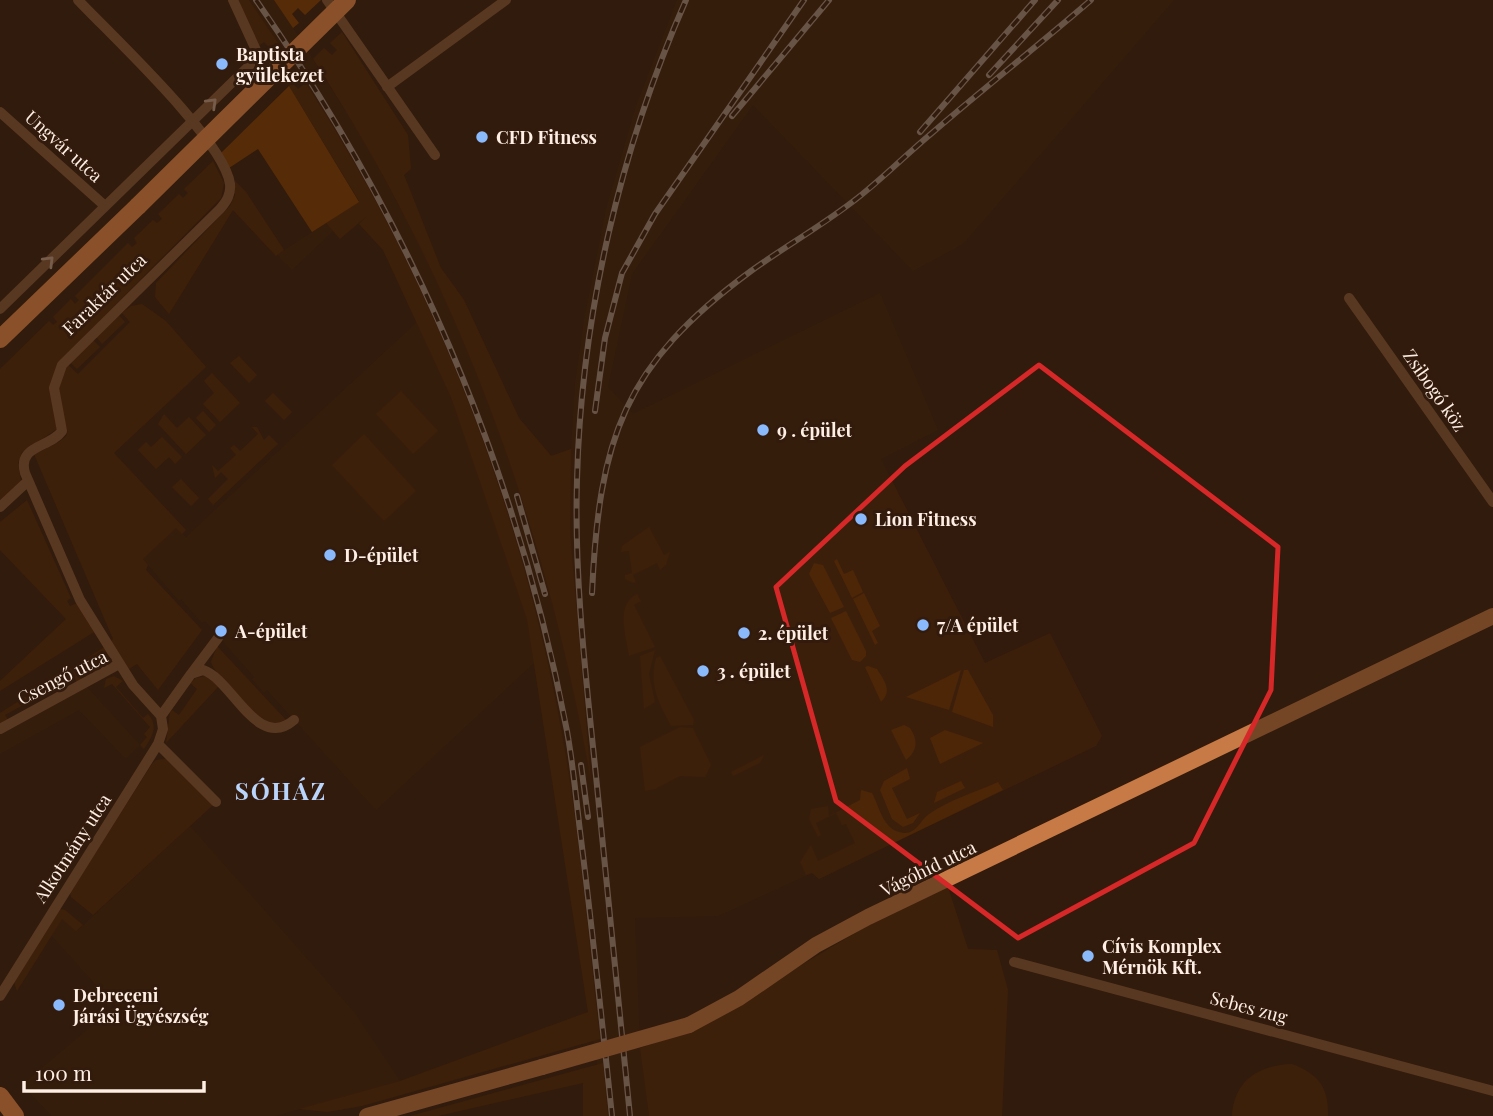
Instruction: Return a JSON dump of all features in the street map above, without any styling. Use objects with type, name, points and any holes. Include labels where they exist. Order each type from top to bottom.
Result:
[{"type":"main road","points":[[0,339],[347,0]]},
{"type":"main road","name":"Vágóhíd utca","points":[[368,1116],[689,1025],[739,998],[816,945],[868,917],[1493,617]]},
{"type":"main road","points":[[0,1096],[15,1116]]},
{"type":"street","points":[[78,0],[193,121]]},
{"type":"street","points":[[0,309],[251,64],[261,61],[233,0]]},
{"type":"street","points":[[327,0],[435,155]]},
{"type":"street","points":[[387,88],[506,0]]},
{"type":"street","name":"Ungvár utca","points":[[0,112],[105,206]]},
{"type":"street","name":"Faraktár utca","points":[[29,481],[23,468],[26,454],[57,438],[62,432],[54,388],[64,362],[227,200],[230,188],[227,175],[193,121]]},
{"type":"street","name":"Zsibogó köz","points":[[1349,298],[1493,502]]},
{"type":"street","points":[[0,507],[29,481],[78,594],[119,664]]},
{"type":"street","points":[[161,716],[218,638]]},
{"type":"street","name":"Csengő utca","points":[[0,729],[119,664],[137,691],[161,716]]},
{"type":"street","points":[[191,674],[203,670],[211,673],[262,724],[278,728],[294,720]]},
{"type":"street","name":"Alkotmány utca","points":[[0,996],[158,744],[163,729],[161,716]]},
{"type":"street","points":[[158,744],[216,802]]},
{"type":"street","name":"Sebes zug","points":[[1014,962],[1493,1090]]},
{"type":"highlighted area","points":[[1039,365],[1278,547],[1271,690],[1194,843],[1018,938],[836,801],[776,587],[905,466]]},
{"type":"shaded area","points":[[237,0],[249,0],[278,43],[272,50],[264,42],[259,46]]},
{"type":"shaded area","points":[[249,0],[274,0],[293,28],[362,137],[410,226],[464,300],[519,418],[552,456],[571,449],[575,383],[584,320],[606,209],[636,106],[677,0],[1174,0],[963,244],[913,271],[753,105],[632,274],[608,387],[633,414],[880,293],[938,430],[881,459],[985,663],[1050,633],[1102,736],[1096,746],[819,879],[812,873],[718,916],[635,918],[640,1048],[649,1116],[605,1116],[534,663],[376,810],[267,690],[264,693],[252,679],[254,677],[205,621],[202,623],[181,599],[179,601],[143,559],[176,527],[186,537],[417,322],[431,315],[361,176],[312,94]]},
{"type":"shaded area","points":[[274,0],[321,0],[305,15],[298,8],[292,14],[299,23],[293,28]]},
{"type":"shaded area","points":[[342,32],[408,135],[411,169],[404,175],[441,268],[464,300],[519,418],[551,456],[571,449],[570,532],[591,781],[549,590],[521,497],[489,406],[452,316],[411,228],[313,59],[324,48],[332,55],[337,50],[330,43]]},
{"type":"shaded area","points":[[299,73],[346,149],[429,308],[464,390],[522,560],[562,734],[579,848],[600,1039],[362,1106],[327,1112],[299,1109],[400,1081],[588,1012],[527,619],[451,397],[383,250],[359,224],[367,216],[340,239],[326,223],[359,201],[289,86],[292,83],[298,89],[303,85],[296,76]]},
{"type":"shaded area","points":[[289,86],[359,202],[312,232],[258,149],[229,168],[220,154]]},
{"type":"shaded area","points":[[213,161],[224,183],[221,198],[61,360],[57,429],[22,452],[18,463],[21,482],[0,502],[0,369],[49,321],[53,325],[57,322],[53,317],[71,299],[75,304],[79,300],[75,296],[128,243],[132,247],[137,243],[134,238],[153,220],[157,223],[162,219],[158,214],[179,194],[183,198],[188,193],[184,189]]},
{"type":"shaded area","points":[[235,181],[246,192],[284,250],[276,256],[233,210],[169,314],[155,297],[156,283],[230,206],[235,195]]},
{"type":"shaded area","points":[[326,223],[333,231],[292,270],[277,255]]},
{"type":"shaded area","points":[[142,304],[166,321],[206,367],[114,453],[186,530],[182,534],[176,528],[143,559],[148,565],[146,570],[202,630],[158,690],[137,664],[129,669],[111,641],[113,639],[34,454],[66,435],[58,392],[67,364],[78,374],[130,322],[122,313],[131,306]]},
{"type":"shaded area","points":[[119,315],[125,322],[102,344],[96,337]]},
{"type":"shaded area","points":[[93,340],[100,347],[77,369],[70,362]]},
{"type":"shaded area","points":[[239,356],[257,375],[249,383],[230,363]]},
{"type":"shaded area","points":[[212,373],[240,403],[220,422],[203,404],[214,393],[204,381]]},
{"type":"shaded area","points":[[401,391],[438,431],[413,454],[376,414]]},
{"type":"shaded area","points":[[273,393],[292,412],[284,420],[265,401]]},
{"type":"shaded area","points":[[203,411],[216,425],[209,432],[196,418]]},
{"type":"shaded area","points":[[164,414],[177,428],[189,417],[206,435],[186,454],[158,424]]},
{"type":"shaded area","points":[[252,427],[257,427],[264,440],[269,435],[278,444],[213,505],[208,499],[228,479],[221,472],[215,478],[212,465],[218,471],[236,455],[230,448],[234,445],[240,451],[258,434]]},
{"type":"shaded area","points":[[364,434],[416,491],[384,521],[332,465]]},
{"type":"shaded area","points":[[162,437],[182,457],[175,464],[169,457],[156,469],[138,450],[146,442],[151,447]]},
{"type":"shaded area","points":[[181,479],[199,498],[191,506],[172,487]]},
{"type":"shaded area","points":[[27,500],[71,598],[67,601],[70,606],[78,603],[94,632],[0,691],[0,681],[66,619],[0,550],[0,522]]},
{"type":"shaded area","points":[[649,527],[664,555],[670,552],[666,565],[660,570],[657,563],[633,575],[636,582],[633,583],[625,579],[625,575],[632,573],[629,551],[621,552],[622,546]]},
{"type":"shaded area","points":[[837,559],[844,574],[853,570],[863,592],[852,598],[834,561]]},
{"type":"shaded area","points":[[814,563],[823,565],[844,607],[830,613],[809,574]]},
{"type":"shaded area","points":[[864,593],[880,626],[872,631],[878,643],[875,645],[853,599]]},
{"type":"shaded area","points":[[637,594],[641,601],[634,605],[655,647],[629,656],[624,613],[630,599]]},
{"type":"shaded area","points":[[846,611],[866,651],[866,656],[860,662],[852,660],[831,618]]},
{"type":"shaded area","points":[[106,646],[109,656],[105,667],[77,682],[74,677],[5,715],[8,720],[0,725],[0,713]]},
{"type":"shaded area","points":[[217,646],[287,721],[276,724],[269,722],[230,688],[211,662]]},
{"type":"shaded area","points":[[655,650],[649,674],[655,702],[644,709],[640,656]]},
{"type":"shaded area","points":[[660,656],[694,720],[693,725],[671,726],[662,709],[654,685],[656,658]]},
{"type":"shaded area","points":[[865,667],[877,669],[886,686],[885,698],[881,702]]},
{"type":"shaded area","points":[[961,670],[949,710],[906,697]]},
{"type":"shaded area","points":[[964,670],[968,670],[993,715],[993,727],[952,712]]},
{"type":"shaded area","points":[[114,676],[123,681],[116,687],[143,718],[148,714],[151,718],[154,727],[152,736],[144,749],[140,745],[147,737],[144,734],[150,727],[112,684],[104,688],[106,679]]},
{"type":"shaded area","points":[[205,676],[219,686],[166,743],[170,713],[172,710],[179,715],[197,689],[190,683]]},
{"type":"shaded area","points":[[87,687],[140,745],[126,759],[79,710],[0,754],[0,734]]},
{"type":"shaded area","points":[[904,725],[910,728],[915,741],[915,749],[906,760],[891,730]]},
{"type":"shaded area","points":[[680,727],[693,728],[711,765],[705,777],[680,776],[655,789],[645,791],[640,747]]},
{"type":"shaded area","points":[[945,730],[983,743],[940,764],[930,738]]},
{"type":"shaded area","points":[[764,755],[760,763],[733,776],[731,772]]},
{"type":"shaded area","points":[[166,759],[213,805],[93,915],[71,897],[70,892],[152,764],[156,760]]},
{"type":"shaded area","points":[[907,768],[910,779],[892,788],[907,819],[920,813],[913,823],[903,827],[892,819],[880,790],[884,781]]},
{"type":"shaded area","points":[[961,781],[965,788],[934,803],[937,792]]},
{"type":"shaded area","points":[[998,782],[1003,790],[819,879],[812,873],[806,875],[800,862],[811,845],[818,861],[855,843],[846,824],[842,825],[836,813],[816,823],[821,835],[818,837],[809,819],[811,809],[828,806],[829,816],[860,800],[861,790],[872,793],[889,826],[905,833],[917,828],[937,809]]},
{"type":"shaded area","points":[[190,826],[354,1012],[400,1081],[275,1116],[52,1116],[22,1085],[115,1006],[51,935],[62,918],[77,931]]},
{"type":"shaded area","points":[[948,887],[968,949],[997,950],[1008,990],[1002,1116],[649,1116],[640,1048],[691,1031],[882,917]]},
{"type":"shaded area","points":[[60,909],[83,925],[76,931],[62,919],[17,991],[14,982]]},
{"type":"shaded area","points":[[603,1063],[608,1116],[583,1116],[583,1083],[438,1116],[410,1116]]},
{"type":"shaded area","points":[[1292,1064],[1309,1072],[1320,1083],[1326,1097],[1328,1116],[1232,1116],[1237,1093],[1250,1077],[1269,1068]]},
{"type":"railway","points":[[256,0],[311,84],[362,170],[409,258],[487,441],[519,536],[545,633],[569,743],[612,1116]]},
{"type":"railway","points":[[630,1116],[582,628],[577,554],[580,418],[586,357],[608,235],[642,115],[686,0]]},
{"type":"railway","points":[[595,411],[605,338],[622,273],[655,214],[804,0]]},
{"type":"railway","points":[[732,116],[829,0]]},
{"type":"railway","points":[[920,132],[1035,0]]},
{"type":"railway","points":[[989,75],[1058,0]]},
{"type":"railway","points":[[592,593],[602,491],[612,448],[626,410],[646,374],[673,339],[751,271],[860,196],[1091,0]]},
{"type":"railway","points":[[517,496],[545,594]]},
{"type":"railway","points":[[581,765],[588,817]]},
{"type":"place","name":"Baptista gyülekezet","points":[[222,64]]},
{"type":"place","name":"CFD Fitness","points":[[482,137]]},
{"type":"place","name":"9 . épület","points":[[763,430]]},
{"type":"place","name":"Lion Fitness","points":[[861,519]]},
{"type":"place","name":"D-épület","points":[[330,555]]},
{"type":"place","name":"7/A épület","points":[[923,625]]},
{"type":"place","name":"A-épület","points":[[221,631]]},
{"type":"place","name":"2. épület","points":[[744,633]]},
{"type":"place","name":"3 . épület","points":[[703,671]]},
{"type":"place","name":"Cívis Komplex Mérnök Kft.","points":[[1088,956]]},
{"type":"place","name":"Debreceni Járási Ügyészség","points":[[59,1005]]},
{"type":"district","name":"SÓHÁZ","points":[[281,790]]}]
